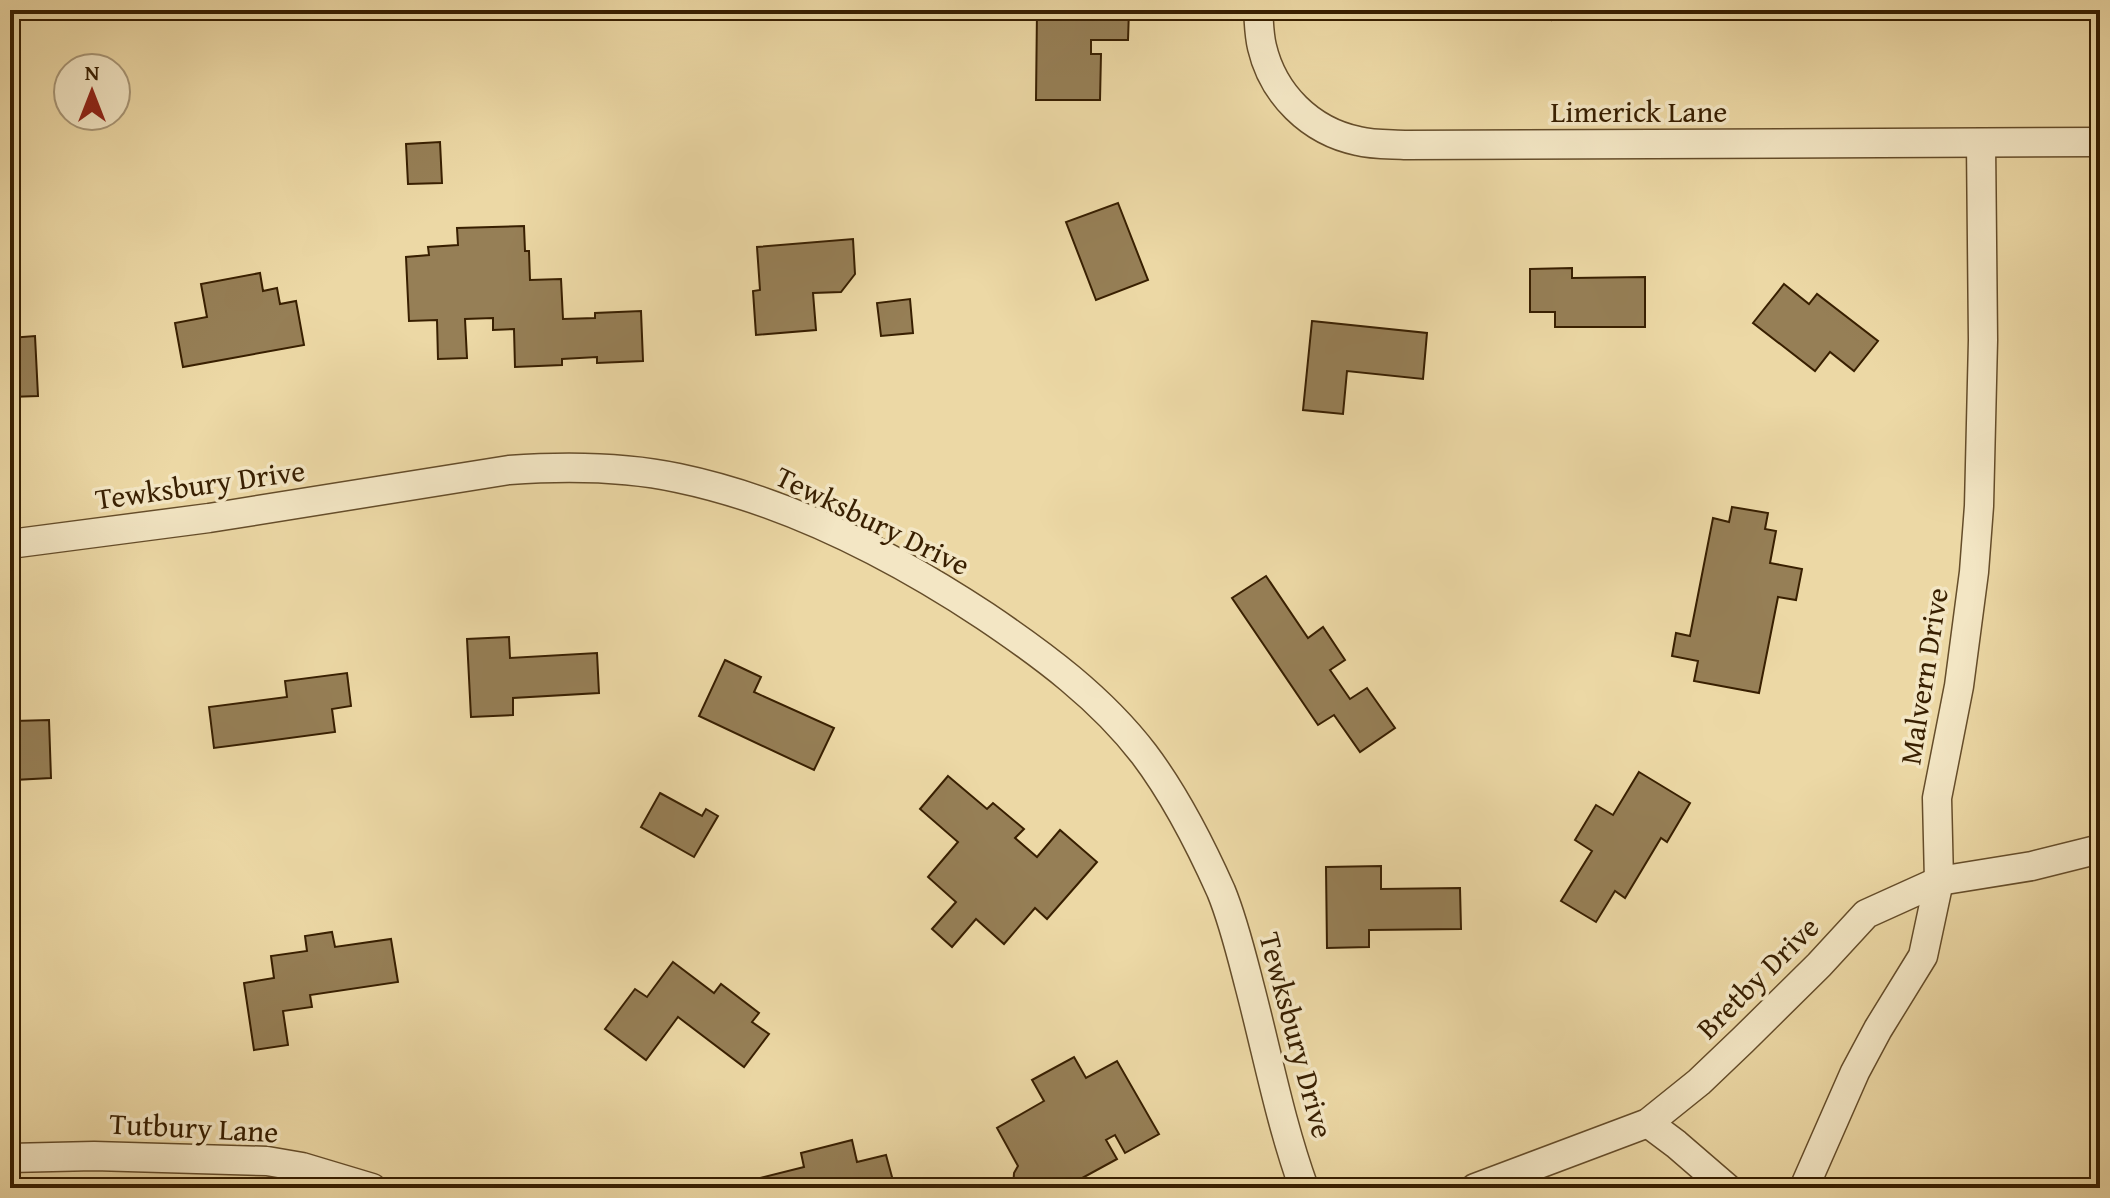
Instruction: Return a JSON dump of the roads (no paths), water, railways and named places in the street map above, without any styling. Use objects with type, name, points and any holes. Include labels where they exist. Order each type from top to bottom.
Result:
[{"type":"street","name":"Limerick Lane","points":[[1258,10],[1262,46],[1270,73],[1280,90],[1294,107],[1324,129],[1358,142],[1407,145],[2100,142]]},
{"type":"street","name":"Malvern Drive","points":[[1804,1188],[1855,1072],[1923,956],[1939,881],[1937,798],[1959,686],[1979,506],[1983,340],[1981,143]]},
{"type":"street","name":"Tewksbury Drive","points":[[10,544],[209,518],[481,474],[552,467],[633,470],[677,478],[750,497],[839,534],[946,591],[1057,666],[1109,714],[1144,754],[1179,809],[1222,895],[1240,948],[1304,1188]]},
{"type":"street","name":"Bretby Drive","points":[[1475,1188],[1648,1123],[1699,1082],[1819,965],[1866,914],[1939,881],[2032,866],[2100,849]]},
{"type":"street","points":[[1648,1123],[1727,1188]]},
{"type":"street","name":"Tutbury Lane","points":[[10,1158],[94,1156],[267,1161],[302,1167],[372,1188]]}]
